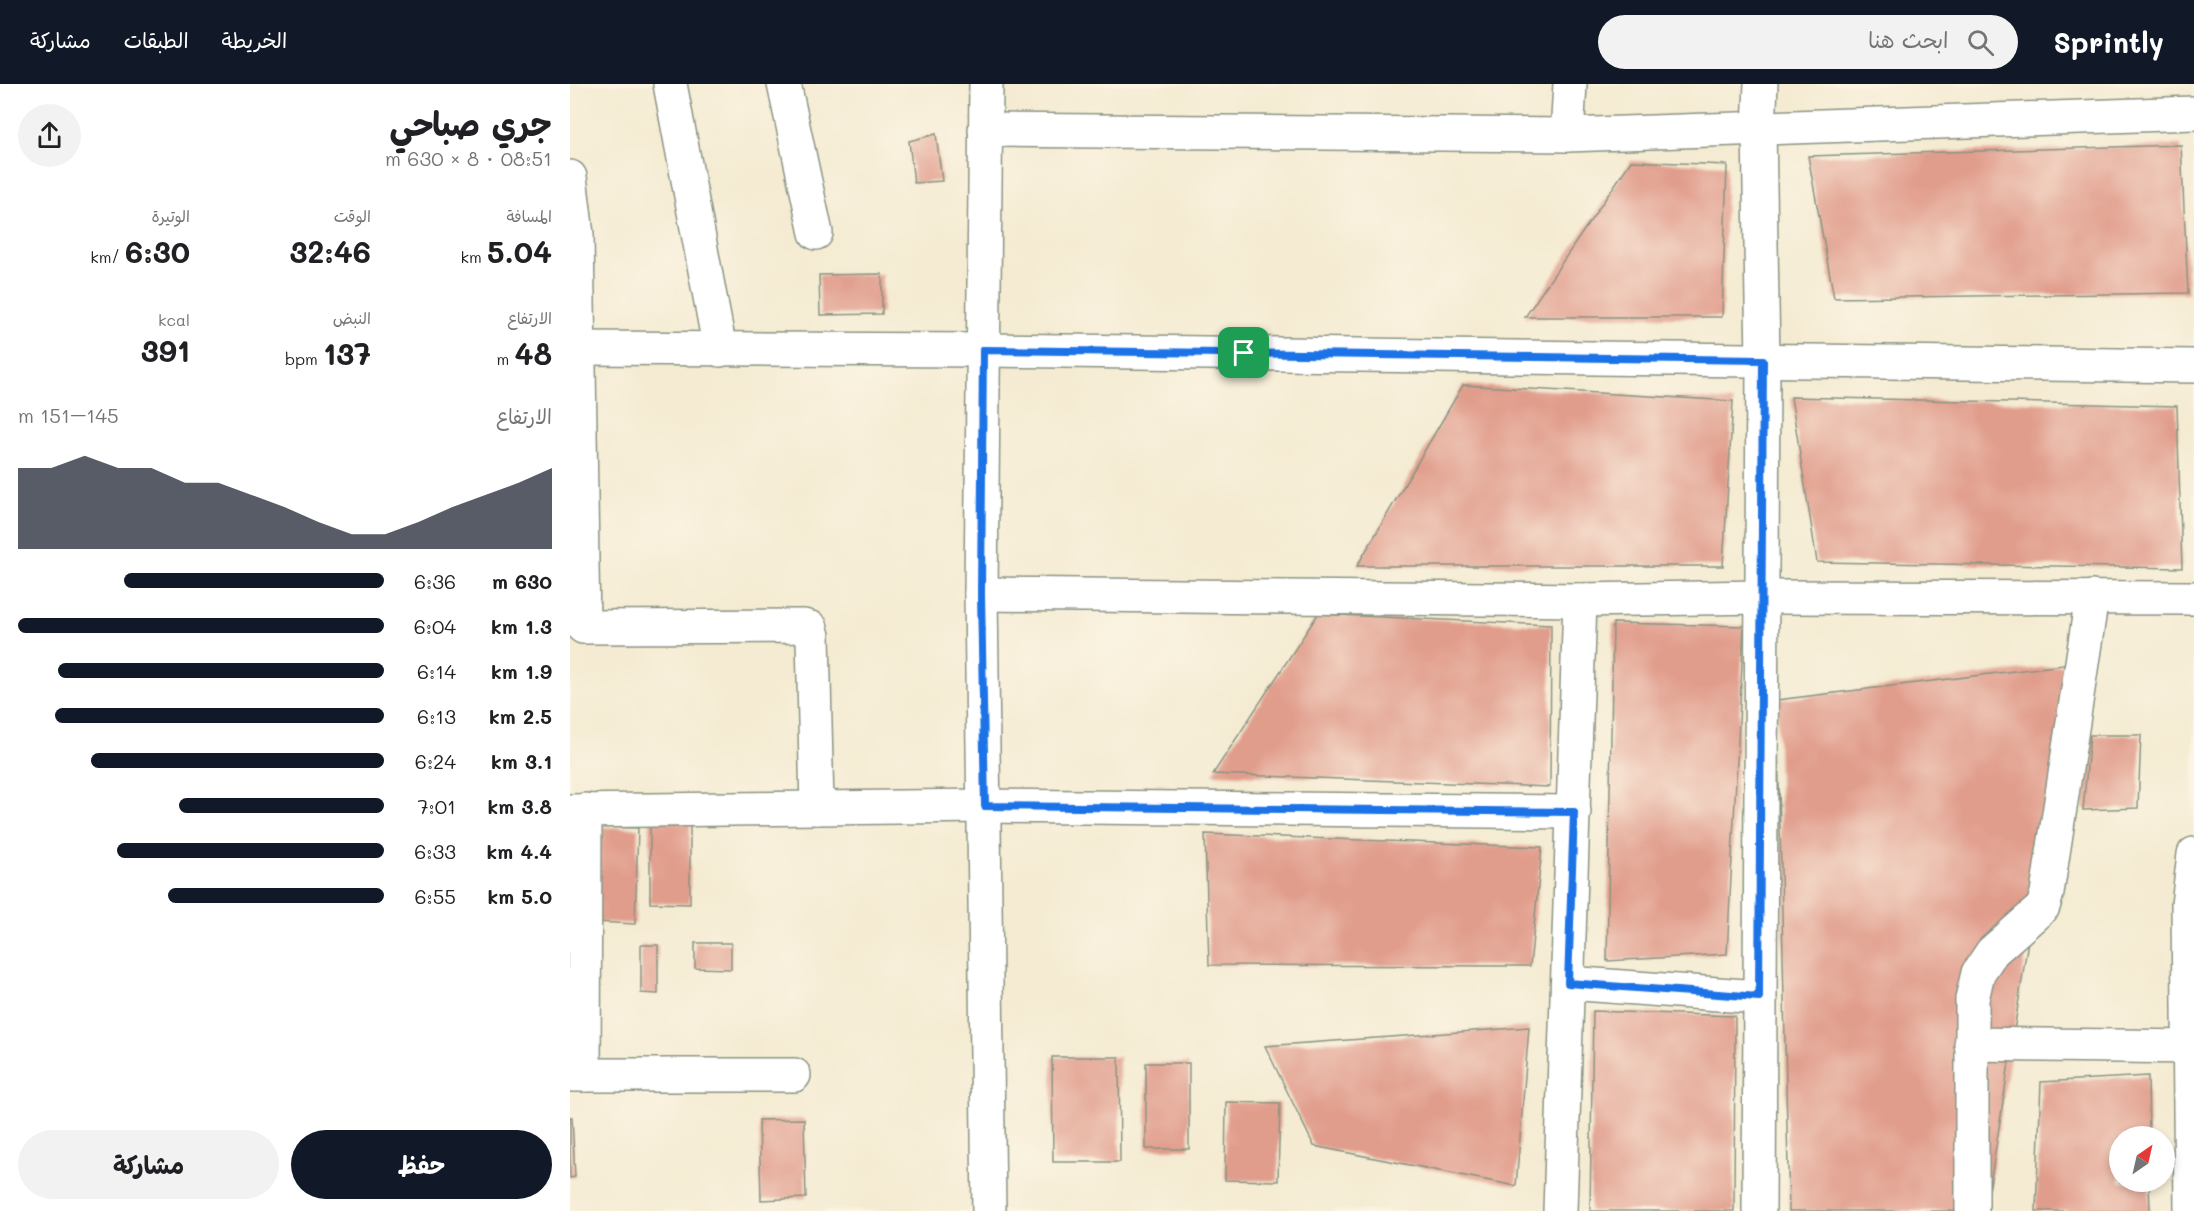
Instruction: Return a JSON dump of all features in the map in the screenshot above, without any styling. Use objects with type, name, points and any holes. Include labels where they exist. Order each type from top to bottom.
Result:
[{"type":"street","points":[[670,84],[720,350]]},
{"type":"street","points":[[784,84],[816,233]]},
{"type":"street","points":[[986,84],[981,594],[989,1211]]},
{"type":"street","points":[[1567,135],[1570,84]]},
{"type":"street","points":[[1759,1211],[1763,360],[1759,128],[1761,84]]},
{"type":"street","points":[[985,130],[1567,135],[2194,113]]},
{"type":"street","points":[[570,177],[577,235],[575,348],[577,627],[804,626],[811,628],[817,808]]},
{"type":"street","points":[[575,348],[983,350],[2194,366]]},
{"type":"street","points":[[981,594],[1580,600],[1761,597],[2194,598]]},
{"type":"street","points":[[1972,1211],[1972,999],[1978,973],[1992,952],[2043,907],[2048,893],[2092,597]]},
{"type":"street","points":[[1560,1211],[1580,600]]},
{"type":"street","points":[[794,1075],[577,1075],[577,810],[985,806],[1574,812]]},
{"type":"street","points":[[2191,1211],[2192,1047],[2188,905],[2194,854]]},
{"type":"street","points":[[1568,983],[1759,997]]},
{"type":"street","points":[[1971,1044],[2192,1047]]},
{"type":"building","points":[[936,134],[942,181],[914,183],[909,141]]},
{"type":"building","points":[[2181,145],[2188,293],[1834,298],[1808,156]]},
{"type":"building","points":[[1631,161],[1727,165],[1722,317],[1525,317]]},
{"type":"building","points":[[882,274],[882,314],[820,315],[819,275]]},
{"type":"building","points":[[1463,385],[1733,401],[1723,566],[1357,566]]},
{"type":"building","points":[[1791,397],[2177,406],[2182,568],[1817,562]]},
{"type":"building","points":[[1318,614],[1551,625],[1550,787],[1213,774]]},
{"type":"building","points":[[1613,623],[1744,626],[1727,954],[1607,961]]},
{"type":"building","points":[[2071,664],[1986,1211],[1789,1211],[1777,700]]},
{"type":"building","points":[[2090,735],[2141,735],[2138,808],[2083,810]]},
{"type":"building","points":[[650,819],[690,820],[690,904],[650,903]]},
{"type":"building","points":[[600,827],[638,828],[635,924],[597,922]]},
{"type":"building","points":[[1205,834],[1542,847],[1530,966],[1209,965]]},
{"type":"building","points":[[695,943],[731,943],[731,969],[695,968]]},
{"type":"building","points":[[641,945],[658,945],[658,994],[641,993]]},
{"type":"building","points":[[1593,1011],[1735,1016],[1734,1211],[1590,1211]]},
{"type":"building","points":[[1529,1027],[1516,1186],[1314,1146],[1265,1046]]},
{"type":"building","points":[[1052,1057],[1119,1057],[1120,1162],[1053,1162]]},
{"type":"building","points":[[1146,1063],[1189,1063],[1189,1149],[1146,1149]]},
{"type":"building","points":[[2148,1076],[2149,1126],[2109,1126],[2109,1192],[2149,1192],[2150,1211],[2036,1211],[2041,1082]]},
{"type":"building","points":[[1226,1102],[1280,1103],[1278,1181],[1225,1180]]},
{"type":"building","points":[[570,1117],[572,1117],[575,1177],[570,1178]]},
{"type":"building","points":[[804,1119],[806,1198],[761,1200],[759,1120]]},
{"type":"route","points":[[983,350],[1244,353],[1763,360],[1759,997],[1568,983],[1574,812],[985,806],[981,594],[983,350]]}]
